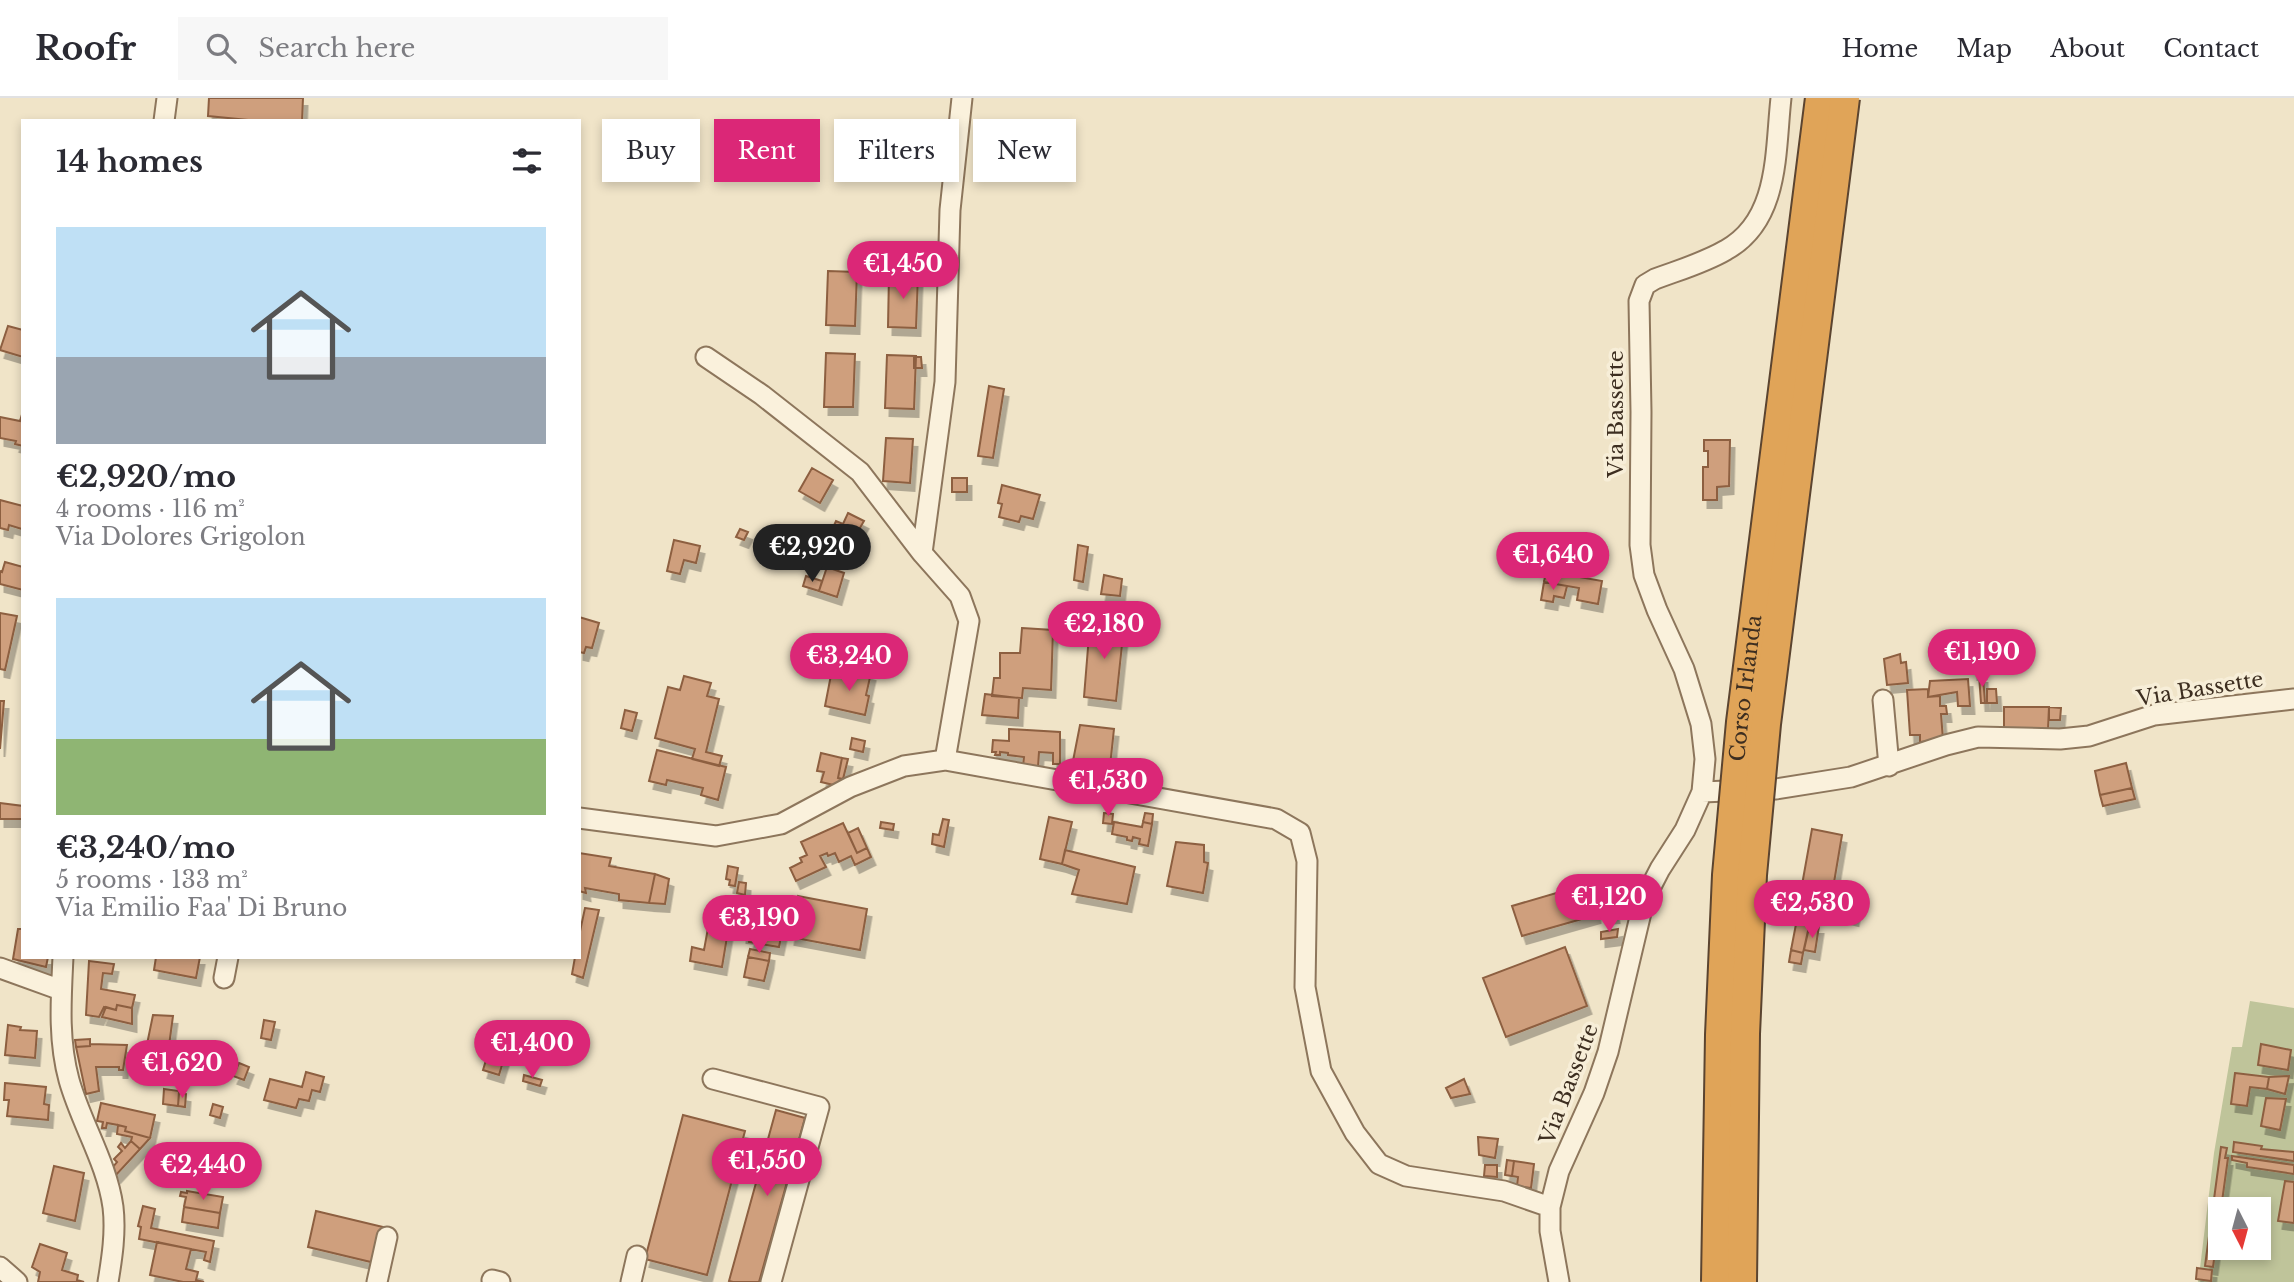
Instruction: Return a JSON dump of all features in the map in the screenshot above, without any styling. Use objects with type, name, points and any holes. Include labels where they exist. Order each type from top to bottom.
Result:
[{"type":"highway","name":"Corso Irlanda","points":[[1716,1282],[1720,1035],[1727,875],[1741,722],[1820,98]]},
{"type":"highway","name":"Corso Irlanda","points":[[1742,1282],[1745,1034],[1752,875],[1768,710],[1845,98]]},
{"type":"street","points":[[164,119],[167,98]]},
{"type":"street","points":[[922,553],[946,382],[950,210],[962,98]]},
{"type":"street","name":"Via Bassette","points":[[1559,1282],[1550,1231],[1550,1207],[1559,1171],[1594,1093],[1608,1052],[1644,900],[1685,830],[1702,792],[1705,759],[1701,724],[1684,669],[1644,575],[1640,545],[1639,301],[1645,285],[1728,250],[1756,221],[1771,194],[1781,98]]},
{"type":"street","points":[[706,357],[762,395],[860,472],[922,553],[960,596],[969,621],[945,760]]},
{"type":"street","name":"Via Bassette","points":[[1702,792],[1776,789],[1851,777],[1978,737],[2060,739],[2089,736],[2154,715],[2294,699]]},
{"type":"street","points":[[1883,700],[1888,766]]},
{"type":"street","points":[[581,818],[716,836],[781,824],[850,787],[904,766],[945,760],[1276,819],[1300,833],[1307,861],[1305,987],[1321,1071],[1355,1133],[1379,1164],[1406,1176],[1504,1191],[1550,1207]]},
{"type":"street","points":[[63,959],[61,1044],[69,1081],[105,1174],[113,1207],[113,1252],[108,1282]]},
{"type":"street","points":[[224,978],[228,959]]},
{"type":"street","points":[[0,968],[61,990]]},
{"type":"street","points":[[712,1079],[819,1107],[771,1282]]},
{"type":"street","points":[[377,1282],[387,1237]]},
{"type":"street","points":[[631,1282],[637,1256]]},
{"type":"street","points":[[0,1267],[17,1282]]},
{"type":"green space","points":[[2250,1001],[2294,1008],[2294,1282],[2198,1282],[2197,1268],[2200,1268],[2208,1202],[2208,1260],[2272,1260],[2272,1197],[2209,1197],[2232,1047],[2242,1047]]},
{"type":"building","points":[[209,98],[303,98],[302,119],[208,116]]},
{"type":"building","points":[[828,271],[857,272],[855,326],[826,325]]},
{"type":"building","points":[[889,274],[918,275],[916,328],[888,327]]},
{"type":"building","points":[[8,326],[21,329],[21,356],[0,350]]},
{"type":"building","points":[[826,353],[855,354],[853,407],[824,407]]},
{"type":"building","points":[[887,355],[916,356],[914,409],[885,408]]},
{"type":"building","points":[[914,357],[921,357],[922,368],[914,368]]},
{"type":"building","points":[[989,386],[1004,389],[993,458],[978,456]]},
{"type":"building","points":[[0,417],[20,421],[21,418],[21,446],[15,444],[16,441],[0,438]]},
{"type":"building","points":[[886,438],[913,439],[910,483],[883,481]]},
{"type":"building","points":[[1704,440],[1730,440],[1729,486],[1717,487],[1717,500],[1703,500],[1703,467],[1708,467],[1708,451],[1704,451]]},
{"type":"building","points":[[812,468],[833,480],[820,503],[799,491]]},
{"type":"building","points":[[952,478],[967,478],[967,492],[952,492]]},
{"type":"building","points":[[1002,485],[1040,495],[1033,519],[1021,516],[1019,522],[999,517],[1002,504],[998,503]]},
{"type":"building","points":[[0,500],[21,505],[21,529],[9,525],[8,530],[0,528]]},
{"type":"building","points":[[848,513],[864,521],[847,550],[833,543],[836,537],[830,534],[836,521],[843,524]]},
{"type":"building","points":[[740,529],[748,532],[744,540],[736,537]]},
{"type":"building","points":[[674,540],[700,546],[696,563],[684,560],[680,574],[667,571]]},
{"type":"building","points":[[1078,545],[1088,547],[1083,582],[1074,580]]},
{"type":"building","points":[[5,562],[21,566],[21,589],[0,584],[0,571],[2,572]]},
{"type":"building","points":[[827,567],[844,573],[837,597],[819,591]]},
{"type":"building","points":[[1559,568],[1569,570],[1568,575],[1602,581],[1598,604],[1577,600],[1579,588],[1544,582],[1546,571],[1558,573]]},
{"type":"building","points":[[1104,575],[1122,579],[1120,596],[1101,594]]},
{"type":"building","points":[[806,576],[822,581],[819,591],[803,586]]},
{"type":"building","points":[[1544,582],[1567,586],[1564,598],[1554,596],[1553,602],[1541,600]]},
{"type":"building","points":[[0,613],[17,616],[5,670],[0,669]]},
{"type":"building","points":[[581,618],[599,623],[592,648],[586,647],[584,653],[581,652]]},
{"type":"building","points":[[1090,623],[1124,626],[1116,701],[1084,697]]},
{"type":"building","points":[[1022,628],[1053,630],[1051,690],[1023,688],[1022,698],[992,696],[994,678],[1000,678],[1000,653],[1020,653]]},
{"type":"building","points":[[1900,654],[1901,663],[1906,662],[1908,683],[1887,685],[1884,659]]},
{"type":"building","points":[[1981,658],[1982,671],[1973,672],[1972,659]]},
{"type":"building","points":[[855,669],[871,673],[865,715],[825,706],[831,675],[853,680]]},
{"type":"building","points":[[1979,675],[1983,675],[1985,703],[1981,703]]},
{"type":"building","points":[[684,676],[711,683],[707,696],[719,699],[706,752],[722,756],[719,766],[692,759],[695,749],[655,738],[668,687],[680,690]]},
{"type":"building","points":[[1968,679],[1970,706],[1958,706],[1957,692],[1928,697],[1930,681]]},
{"type":"building","points":[[1928,689],[1928,697],[1940,696],[1940,706],[1946,706],[1947,714],[1941,714],[1943,740],[1920,742],[1920,735],[1910,735],[1907,690]]},
{"type":"building","points":[[1987,689],[1996,689],[1997,703],[1987,703]]},
{"type":"building","points":[[985,694],[1019,698],[1018,718],[982,715]]},
{"type":"building","points":[[0,701],[4,701],[0,749]]},
{"type":"building","points":[[2004,707],[2049,707],[2048,729],[2004,733]]},
{"type":"building","points":[[2049,707],[2061,708],[2060,720],[2049,720]]},
{"type":"building","points":[[625,710],[637,713],[632,731],[621,728]]},
{"type":"building","points":[[1080,725],[1114,729],[1110,766],[1073,761]]},
{"type":"building","points":[[1009,729],[1060,732],[1060,764],[1053,764],[1053,753],[1039,752],[1038,767],[1023,766],[1024,757],[1000,752],[1000,755],[995,755],[996,752],[992,752],[993,740],[1009,741]]},
{"type":"building","points":[[852,738],[865,741],[863,752],[850,749]]},
{"type":"building","points":[[657,750],[726,767],[718,800],[701,795],[703,788],[667,780],[666,785],[649,781]]},
{"type":"building","points":[[821,753],[842,758],[838,778],[847,781],[846,788],[821,782],[824,772],[817,771]]},
{"type":"building","points":[[842,758],[848,759],[843,779],[838,778]]},
{"type":"building","points":[[2126,763],[2132,788],[2100,795],[2095,771]]},
{"type":"building","points":[[2132,788],[2135,799],[2103,806],[2100,795]]},
{"type":"building","points":[[0,803],[21,806],[21,819],[0,819]]},
{"type":"building","points":[[1104,813],[1113,814],[1112,824],[1103,823]]},
{"type":"building","points":[[1145,813],[1153,814],[1152,824],[1143,822]]},
{"type":"building","points":[[1049,817],[1072,822],[1062,864],[1040,859]]},
{"type":"building","points":[[943,819],[949,820],[944,847],[932,844],[933,834],[939,835]]},
{"type":"building","points":[[881,822],[894,824],[893,830],[880,828]]},
{"type":"building","points":[[1114,822],[1142,827],[1143,822],[1152,824],[1148,846],[1139,844],[1140,839],[1133,837],[1132,841],[1127,840],[1127,837],[1112,834]]},
{"type":"building","points":[[843,823],[857,853],[867,848],[871,857],[855,865],[851,856],[839,862],[835,853],[828,856],[827,853],[820,856],[826,867],[796,881],[790,868],[802,862],[800,858],[807,855],[801,842]]},
{"type":"building","points":[[858,828],[867,848],[857,853],[848,833]]},
{"type":"building","points":[[1812,829],[1842,835],[1829,912],[1800,907],[1802,897],[1788,894],[1790,883],[1802,885]]},
{"type":"building","points":[[1176,842],[1204,845],[1204,862],[1208,863],[1203,893],[1167,886]]},
{"type":"building","points":[[1065,850],[1135,867],[1127,904],[1072,894],[1079,870],[1062,864]]},
{"type":"building","points":[[581,853],[611,858],[609,866],[655,874],[649,903],[619,900],[619,894],[585,888],[586,893],[581,892]]},
{"type":"building","points":[[728,866],[738,868],[735,886],[729,885],[730,880],[726,879]]},
{"type":"building","points":[[655,874],[669,879],[665,904],[649,903]]},
{"type":"building","points":[[739,882],[746,883],[745,895],[737,893]]},
{"type":"building","points":[[1570,889],[1572,897],[1592,893],[1596,915],[1522,936],[1512,906]]},
{"type":"building","points":[[798,896],[867,909],[860,950],[790,937]]},
{"type":"building","points":[[713,901],[756,909],[751,936],[742,935],[743,927],[729,925],[722,967],[690,961],[692,947],[704,950]]},
{"type":"building","points":[[1845,904],[1856,907],[1854,918],[1842,915]]},
{"type":"building","points":[[1613,905],[1615,915],[1602,916],[1602,906]]},
{"type":"building","points":[[585,908],[599,910],[583,978],[572,974],[575,959],[581,959],[581,927]]},
{"type":"building","points":[[756,909],[786,912],[779,947],[749,942]]},
{"type":"building","points":[[1797,919],[1810,922],[1803,953],[1791,950]]},
{"type":"building","points":[[1814,926],[1819,926],[1815,952],[1804,950],[1808,932],[1813,932]]},
{"type":"building","points":[[18,929],[21,929],[21,959],[48,959],[46,967],[13,959]]},
{"type":"building","points":[[1618,929],[1617,937],[1601,939],[1601,932]]},
{"type":"building","points":[[1565,947],[1587,1006],[1506,1037],[1483,978]]},
{"type":"building","points":[[750,949],[770,953],[769,961],[748,957]]},
{"type":"building","points":[[1791,950],[1803,953],[1801,964],[1789,962]]},
{"type":"building","points":[[748,957],[769,961],[764,981],[744,977]]},
{"type":"building","points":[[156,959],[200,959],[196,978],[154,970]]},
{"type":"building","points":[[89,961],[114,964],[112,974],[103,973],[101,989],[135,995],[132,1008],[117,1005],[116,1010],[104,1007],[99,1017],[86,1015]]},
{"type":"building","points":[[117,1005],[132,1008],[132,1024],[102,1017],[106,1007],[116,1010]]},
{"type":"building","points":[[153,1015],[173,1016],[166,1068],[139,1065],[140,1054],[145,1054]]},
{"type":"building","points":[[264,1020],[275,1022],[271,1040],[261,1038]]},
{"type":"building","points":[[8,1025],[21,1027],[20,1030],[37,1031],[35,1058],[5,1055]]},
{"type":"building","points":[[90,1039],[90,1046],[76,1047],[75,1040]]},
{"type":"building","points":[[492,1040],[508,1045],[499,1075],[483,1070]]},
{"type":"building","points":[[90,1044],[127,1045],[123,1070],[119,1070],[119,1067],[96,1067],[99,1091],[86,1094],[76,1047]]},
{"type":"building","points":[[2261,1044],[2291,1050],[2288,1070],[2258,1065]]},
{"type":"building","points":[[239,1063],[249,1067],[244,1080],[233,1076]]},
{"type":"building","points":[[306,1072],[324,1077],[320,1092],[312,1090],[309,1101],[299,1099],[296,1108],[264,1100],[270,1079],[302,1087]]},
{"type":"building","points":[[2235,1073],[2269,1077],[2267,1089],[2250,1087],[2247,1106],[2231,1104]]},
{"type":"building","points":[[524,1075],[542,1080],[540,1086],[523,1081]]},
{"type":"building","points":[[2289,1076],[2285,1094],[2267,1089],[2269,1077]]},
{"type":"building","points":[[1464,1079],[1470,1094],[1451,1098],[1446,1088]]},
{"type":"building","points":[[5,1083],[46,1087],[44,1104],[49,1105],[48,1120],[7,1116],[9,1100],[4,1100]]},
{"type":"building","points":[[164,1089],[179,1091],[178,1106],[163,1104]]},
{"type":"building","points":[[179,1093],[186,1094],[185,1107],[178,1106]]},
{"type":"building","points":[[2266,1098],[2286,1099],[2280,1130],[2261,1126]]},
{"type":"building","points":[[101,1103],[155,1115],[150,1138],[125,1131],[126,1127],[118,1125],[107,1123],[106,1128],[102,1128],[103,1122],[97,1121]]},
{"type":"building","points":[[213,1104],[223,1107],[220,1118],[210,1115]]},
{"type":"building","points":[[776,1110],[805,1118],[759,1282],[729,1281]]},
{"type":"building","points":[[683,1115],[745,1131],[707,1275],[645,1259]]},
{"type":"building","points":[[118,1125],[126,1127],[125,1131],[150,1138],[140,1149],[131,1141],[132,1137],[117,1134]]},
{"type":"building","points":[[1478,1137],[1498,1139],[1495,1158],[1479,1155]]},
{"type":"building","points":[[131,1141],[140,1149],[116,1175],[113,1167],[117,1162],[114,1159],[122,1151],[118,1147],[121,1143],[125,1148]]},
{"type":"building","points":[[2234,1142],[2262,1146],[2261,1149],[2294,1152],[2294,1161],[2233,1152]]},
{"type":"building","points":[[2221,1147],[2227,1148],[2223,1197],[2214,1197]]},
{"type":"building","points":[[2232,1156],[2294,1165],[2294,1174],[2247,1167],[2247,1163],[2232,1160]]},
{"type":"building","points":[[1507,1160],[1514,1161],[1512,1176],[1505,1175]]},
{"type":"building","points":[[1514,1161],[1534,1164],[1531,1188],[1517,1186],[1518,1177],[1512,1176]]},
{"type":"building","points":[[1485,1165],[1497,1165],[1497,1177],[1484,1176]]},
{"type":"building","points":[[54,1166],[84,1173],[75,1221],[43,1213]]},
{"type":"building","points":[[2285,1181],[2294,1182],[2294,1223],[2278,1221]]},
{"type":"building","points":[[181,1192],[223,1197],[220,1213],[184,1207],[186,1197],[180,1196]]},
{"type":"building","points":[[143,1206],[155,1209],[151,1228],[214,1241],[210,1262],[204,1260],[206,1252],[139,1239],[141,1227],[138,1226]]},
{"type":"building","points":[[184,1207],[220,1213],[218,1228],[182,1222]]},
{"type":"building","points":[[316,1211],[383,1227],[375,1263],[308,1247]]},
{"type":"building","points":[[157,1242],[191,1249],[186,1269],[198,1272],[196,1280],[204,1282],[183,1282],[150,1275]]},
{"type":"building","points":[[40,1244],[67,1253],[62,1270],[78,1275],[77,1280],[84,1282],[38,1282],[40,1272],[32,1267]]},
{"type":"building","points":[[2208,1244],[2208,1260],[2214,1260],[2213,1267],[2205,1266]]},
{"type":"building","points":[[2197,1268],[2212,1270],[2211,1281],[2196,1279]]}]
